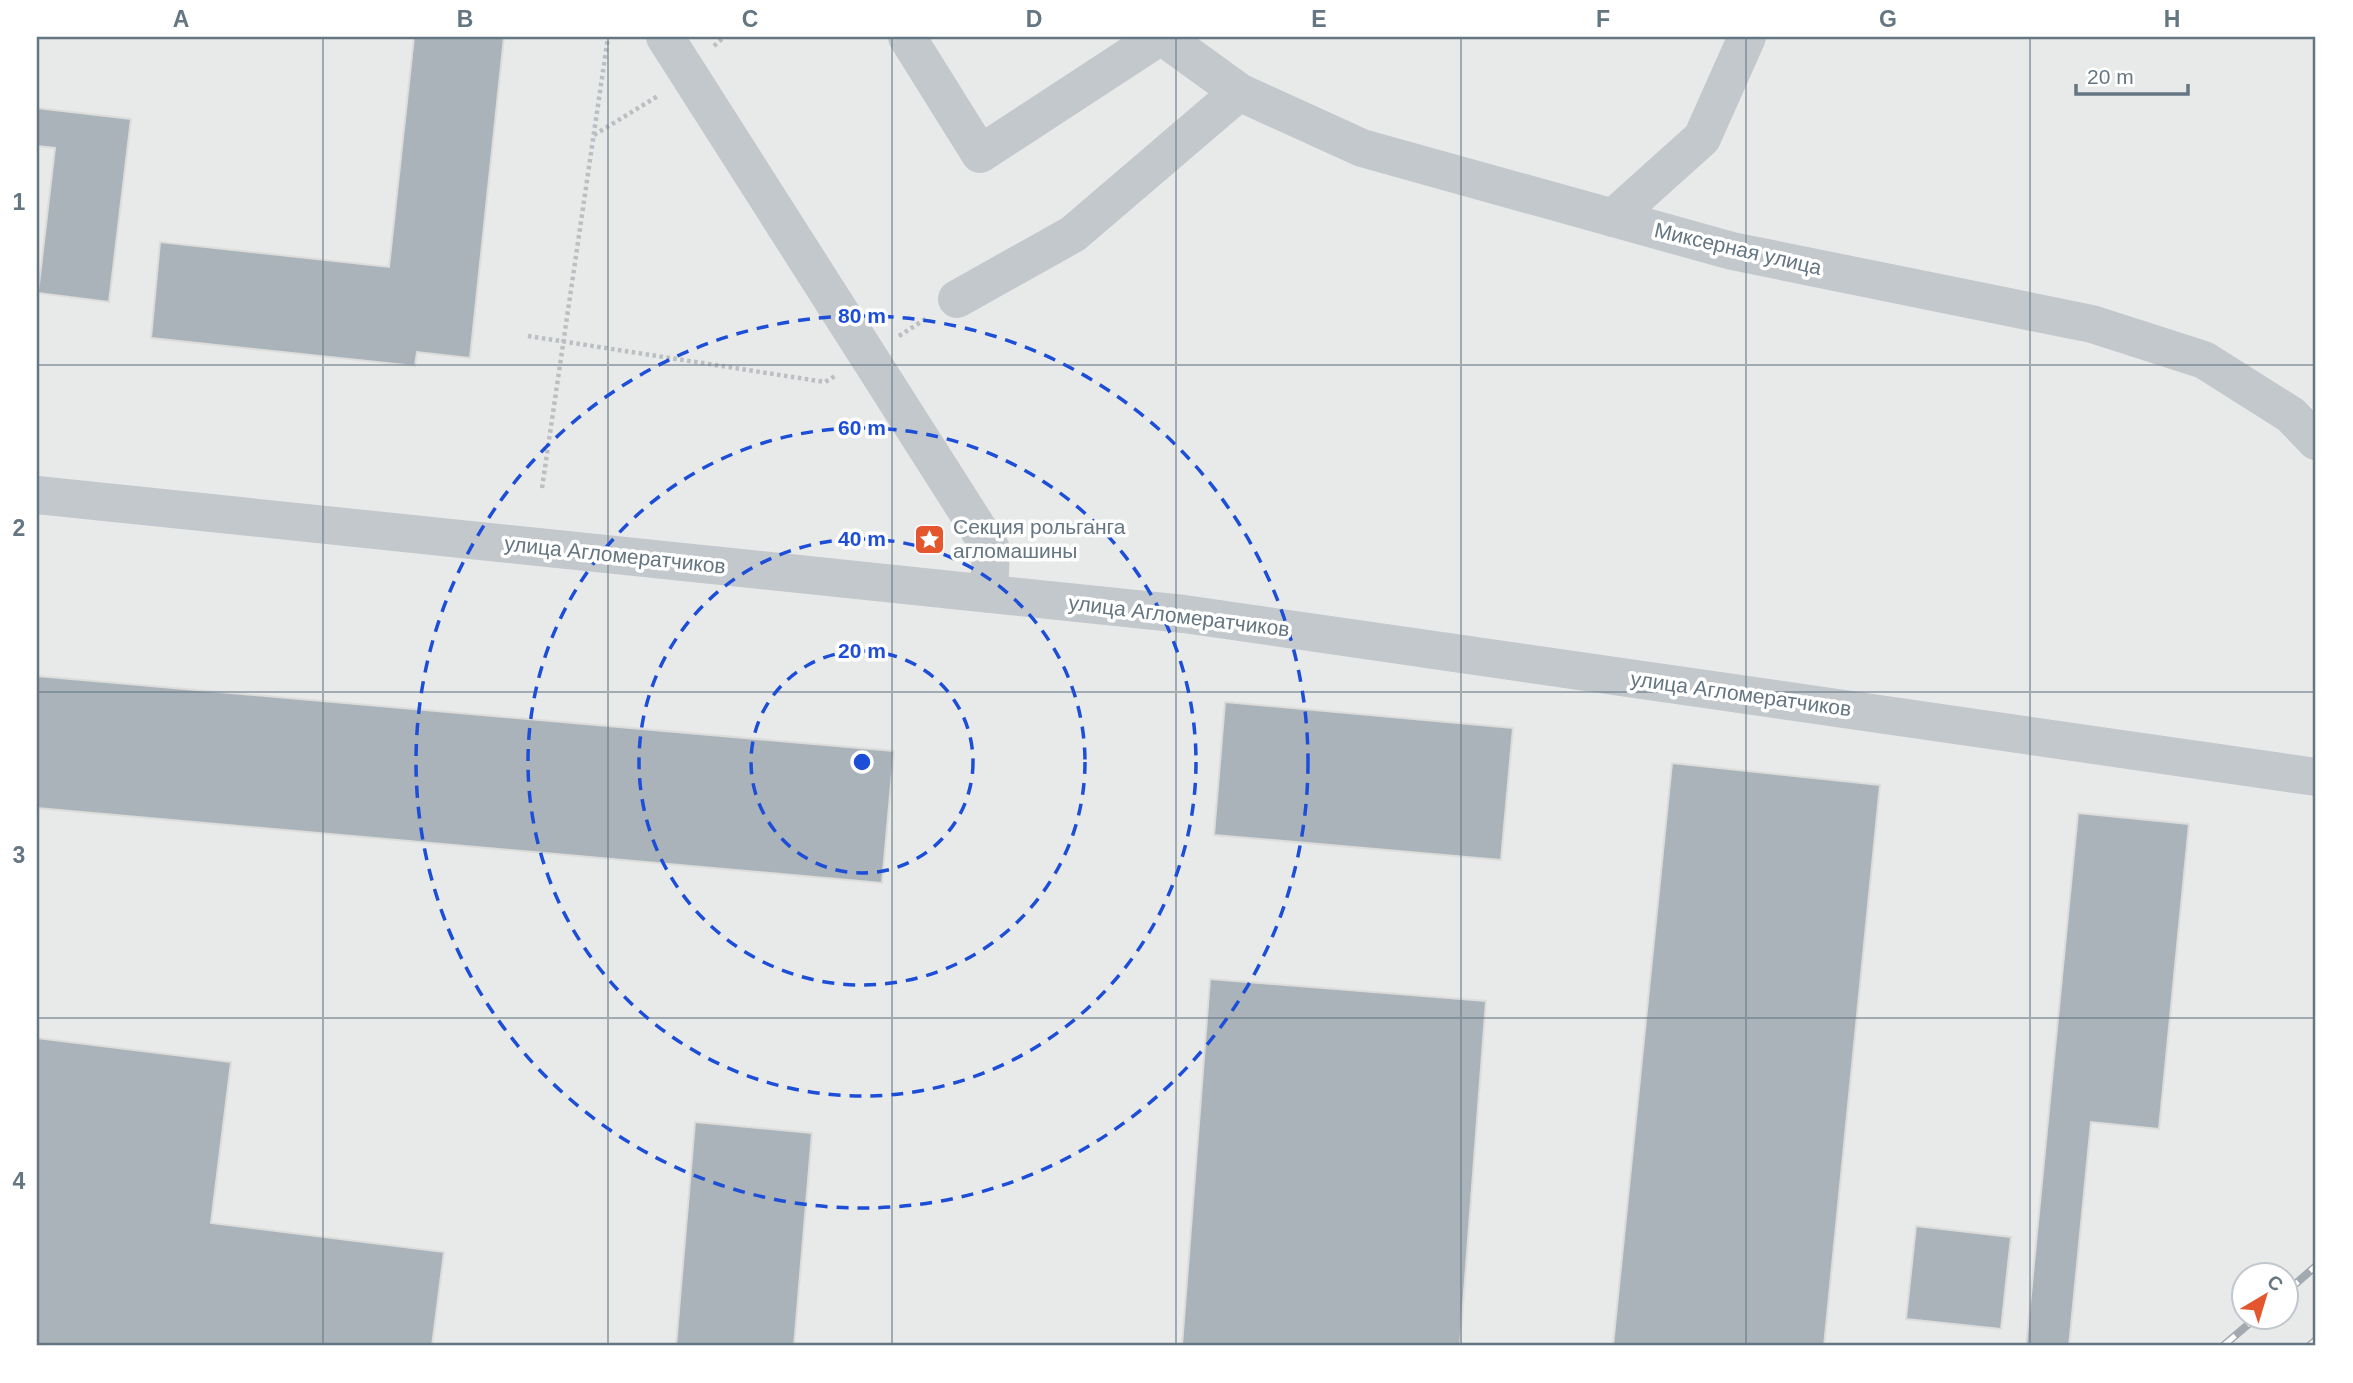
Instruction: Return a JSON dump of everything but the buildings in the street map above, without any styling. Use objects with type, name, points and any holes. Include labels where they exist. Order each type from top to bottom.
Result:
[{"type":"street","points":[[665,37],[991,549],[989,594]]},
{"type":"street","points":[[906,37],[980,154],[1161,37]]},
{"type":"street","name":"Миксерная улица","points":[[1161,37],[1239,92],[1362,148],[1732,251],[2092,324],[2204,360],[2291,415],[2316,441]]},
{"type":"street","points":[[1613,218],[1702,138],[1747,37]]},
{"type":"street","points":[[957,299],[1073,234],[1239,92]]},
{"type":"street","name":"улица Агломератчиков","points":[[37,495],[1184,614],[2316,777]]},
{"type":"path","points":[[542,488],[608,37]]},
{"type":"path","points":[[528,335],[825,382],[957,299]]},
{"type":"shaded area","points":[[37,37],[2316,37],[2316,1346],[37,1346]]},
{"type":"railway","points":[[2300,1280],[2316,1266]]},
{"type":"railway","points":[[2223,1346],[2242,1330]]},
{"type":"railway","points":[[2309,1346],[2316,1340]]},
{"type":"place","name":"Секция рольганга агломашины","points":[[930,539]]}]
